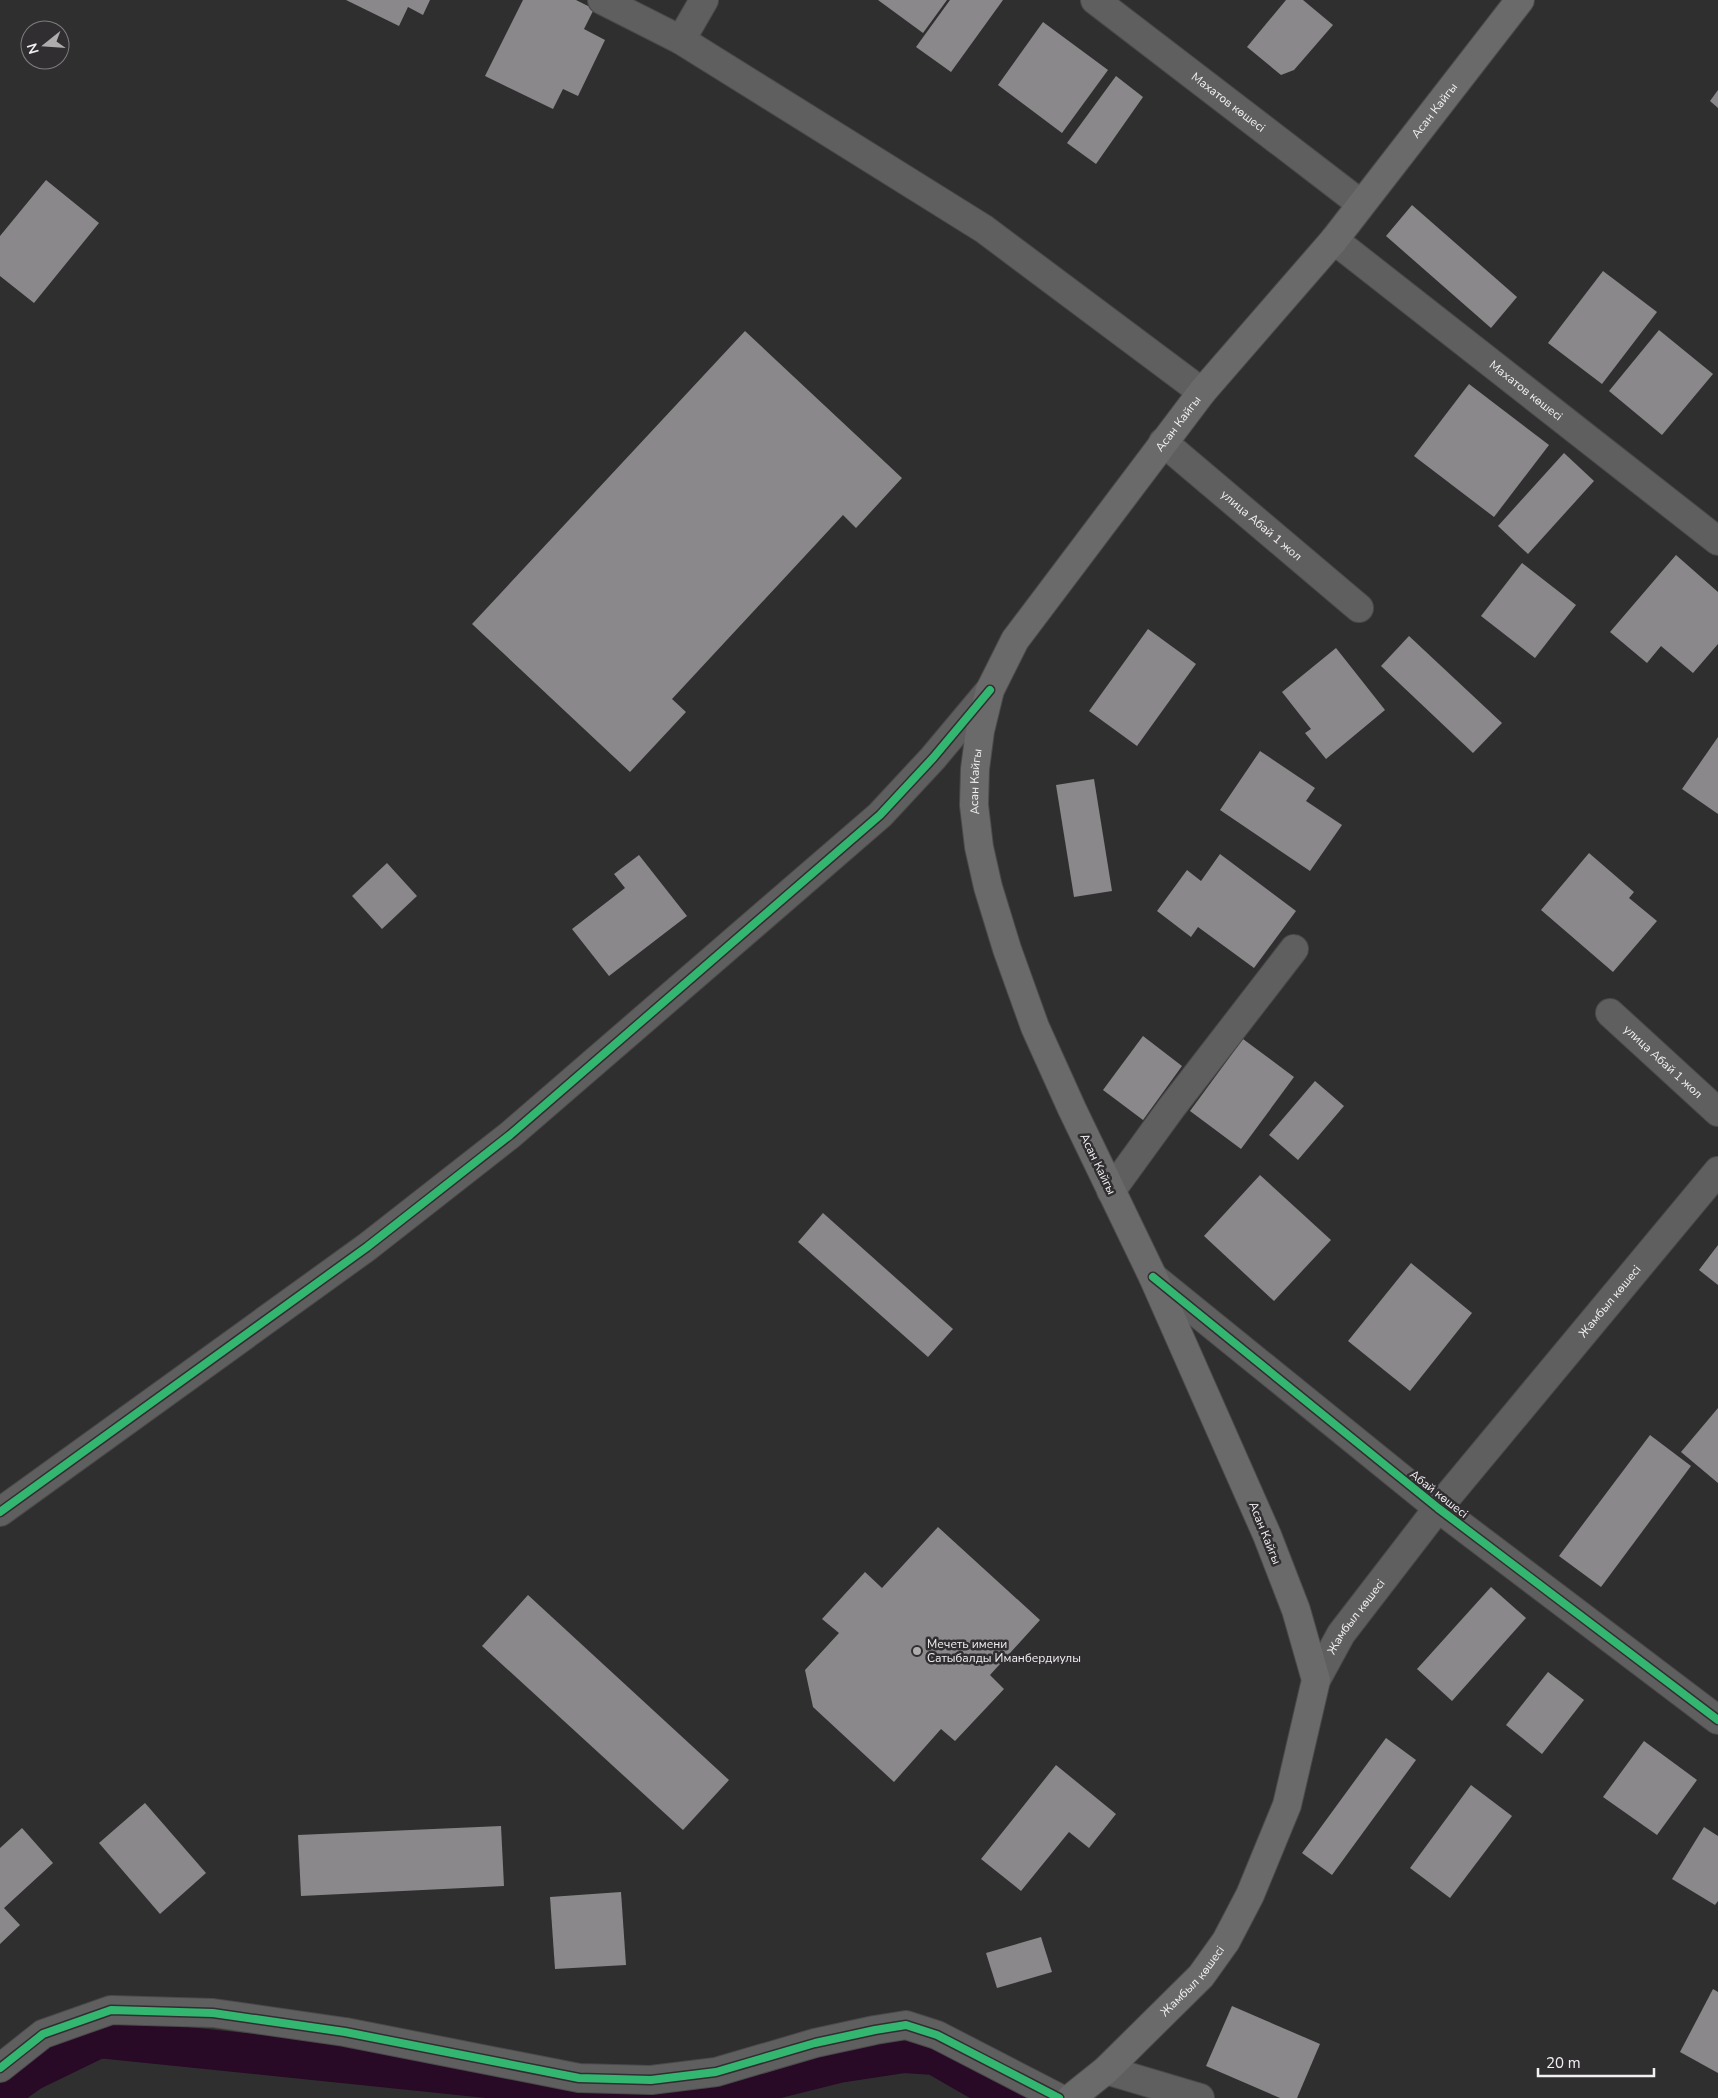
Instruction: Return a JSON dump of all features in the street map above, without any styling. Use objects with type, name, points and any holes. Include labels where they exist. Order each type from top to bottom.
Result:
[{"type":"main road","name":"Асан Кайгы","points":[[1316,1680],[1296,1610],[1268,1535],[1153,1277],[1035,1026],[1007,949],[988,887],[974,805],[975,770],[980,731],[990,690],[1015,640],[1202,392],[1334,240],[1520,0]]},
{"type":"main road","name":"Жамбыл көшесі","points":[[1071,2098],[1106,2070],[1202,1976],[1226,1941],[1250,1895],[1287,1805],[1316,1680]]},
{"type":"street","points":[[602,0],[681,40],[984,229],[1202,392]]},
{"type":"street","points":[[681,40],[704,0]]},
{"type":"street","name":"Махатов көшесі","points":[[1095,0],[1362,204]]},
{"type":"street","name":"Махатов көшесі","points":[[1334,240],[1718,541]]},
{"type":"street","name":"улица Абай 1 жол","points":[[1163,442],[1359,608]]},
{"type":"street","points":[[0,1512],[367,1247],[510,1135],[880,815],[934,758],[990,690]]},
{"type":"street","points":[[1111,1191],[1172,1107],[1294,949]]},
{"type":"street","name":"улица Абай 1 жол","points":[[1610,1013],[1718,1112]]},
{"type":"street","name":"Жамбыл көшесі","points":[[1316,1680],[1341,1634],[1438,1508],[1718,1171]]},
{"type":"street","name":"Абай көшесі","points":[[1153,1277],[1438,1508],[1718,1720]]},
{"type":"street","points":[[0,2068],[43,2034],[111,2010],[213,2013],[345,2032],[579,2078],[651,2080],[716,2072],[815,2043],[906,2025],[938,2035],[1059,2098]]},
{"type":"street","points":[[1106,2070],[1200,2098]]},
{"type":"building","points":[[346,0],[430,0],[423,15],[408,7],[399,26]]},
{"type":"building","points":[[523,0],[576,0],[594,9],[584,29],[605,40],[578,96],[563,89],[553,109],[485,76]]},
{"type":"building","points":[[878,0],[947,0],[923,33]]},
{"type":"building","points":[[950,0],[1003,0],[951,72],[916,47]]},
{"type":"building","points":[[1286,0],[1303,0],[1333,25],[1294,70],[1281,75],[1247,47]]},
{"type":"building","points":[[1043,22],[1108,70],[1062,133],[998,85]]},
{"type":"building","points":[[1116,76],[1143,97],[1096,164],[1067,143]]},
{"type":"building","points":[[1718,90],[1718,108],[1710,101]]},
{"type":"building","points":[[46,180],[99,223],[34,303],[0,276],[0,236]]},
{"type":"building","points":[[1412,205],[1517,297],[1491,328],[1386,236]]},
{"type":"building","points":[[1603,271],[1657,312],[1602,384],[1548,343]]},
{"type":"building","points":[[1659,330],[1713,374],[1662,435],[1609,391]]},
{"type":"building","points":[[745,331],[902,478],[856,528],[843,515],[672,699],[686,712],[630,772],[472,624]]},
{"type":"building","points":[[1469,384],[1549,445],[1494,517],[1414,456]]},
{"type":"building","points":[[1564,453],[1594,481],[1528,554],[1498,526]]},
{"type":"building","points":[[1676,555],[1718,592],[1718,644],[1693,673],[1661,646],[1647,663],[1610,632]]},
{"type":"building","points":[[1522,563],[1576,605],[1535,658],[1481,616]]},
{"type":"building","points":[[1148,629],[1196,664],[1137,746],[1089,711]]},
{"type":"building","points":[[1409,636],[1502,723],[1473,753],[1381,666]]},
{"type":"building","points":[[1336,648],[1385,710],[1326,759],[1305,733],[1311,729],[1282,692]]},
{"type":"building","points":[[1718,737],[1718,814],[1682,789]]},
{"type":"building","points":[[1260,751],[1315,788],[1306,801],[1342,825],[1310,871],[1220,810]]},
{"type":"building","points":[[1094,779],[1112,891],[1074,897],[1056,785]]},
{"type":"building","points":[[1589,853],[1634,892],[1629,898],[1657,921],[1613,972],[1541,910]]},
{"type":"building","points":[[1220,854],[1296,911],[1254,968],[1198,927],[1191,937],[1157,911],[1187,870],[1201,881]]},
{"type":"building","points":[[639,855],[687,916],[609,976],[572,929],[625,888],[614,874]]},
{"type":"building","points":[[387,863],[417,896],[382,929],[352,896]]},
{"type":"building","points":[[1143,1036],[1182,1066],[1143,1120],[1103,1090]]},
{"type":"building","points":[[1243,1039],[1294,1077],[1241,1149],[1190,1111]]},
{"type":"building","points":[[1315,1081],[1344,1106],[1298,1160],[1269,1135]]},
{"type":"building","points":[[1260,1175],[1331,1240],[1274,1301],[1204,1236]]},
{"type":"building","points":[[823,1213],[953,1329],[928,1357],[798,1242]]},
{"type":"building","points":[[1718,1245],[1718,1285],[1699,1270]]},
{"type":"building","points":[[1411,1263],[1472,1313],[1410,1391],[1348,1341]]},
{"type":"building","points":[[1718,1408],[1718,1483],[1681,1452]]},
{"type":"building","points":[[1650,1435],[1691,1466],[1601,1587],[1559,1556]]},
{"type":"building","name":"Мечеть имени Сатыбалды Иманбердиулы","points":[[938,1527],[1040,1620],[990,1675],[1004,1689],[955,1741],[941,1729],[894,1782],[813,1707],[805,1670],[839,1633],[822,1619],[865,1572],[882,1588]]},
{"type":"building","points":[[1491,1587],[1526,1618],[1452,1701],[1417,1669]]},
{"type":"building","points":[[528,1595],[729,1780],[683,1830],[482,1646]]},
{"type":"building","points":[[1548,1672],[1584,1700],[1542,1754],[1506,1725]]},
{"type":"building","points":[[1386,1738],[1416,1760],[1332,1875],[1302,1853]]},
{"type":"building","points":[[1644,1741],[1697,1780],[1657,1835],[1603,1797]]},
{"type":"building","points":[[1056,1765],[1116,1814],[1089,1848],[1069,1832],[1021,1891],[981,1859]]},
{"type":"building","points":[[1471,1785],[1512,1816],[1450,1898],[1410,1868]]},
{"type":"building","points":[[145,1803],[206,1873],[160,1914],[99,1843]]},
{"type":"building","points":[[501,1826],[504,1886],[301,1896],[298,1835]]},
{"type":"building","points":[[1704,1827],[1718,1836],[1718,1901],[1715,1905],[1672,1879]]},
{"type":"building","points":[[22,1828],[53,1863],[4,1908],[20,1925],[0,1944],[0,1848]]},
{"type":"building","points":[[621,1892],[626,1965],[555,1969],[550,1897]]},
{"type":"building","points":[[1041,1937],[1052,1972],[997,1988],[986,1953]]},
{"type":"building","points":[[1713,1989],[1718,1992],[1718,2073],[1680,2052]]},
{"type":"building","points":[[1232,2006],[1320,2044],[1297,2098],[1280,2098],[1206,2066]]},
{"type":"waterway","points":[[0,2093],[31,2071],[99,2038],[642,2094],[711,2095],[838,2063],[904,2053],[935,2055],[1010,2098]]},
{"type":"cycle path","points":[[0,1512],[367,1247],[510,1135],[880,815],[933,758],[990,690]]},
{"type":"cycle path","points":[[1153,1277],[1438,1508],[1718,1720]]},
{"type":"cycle path","points":[[0,2068],[43,2034],[111,2010],[213,2013],[345,2032],[579,2078],[651,2080],[716,2072],[815,2043],[906,2025],[937,2035],[1059,2098]]},
{"type":"place","name":"Мечеть имени Сатыбалды Иманбердиулы","points":[[917,1651]]}]
